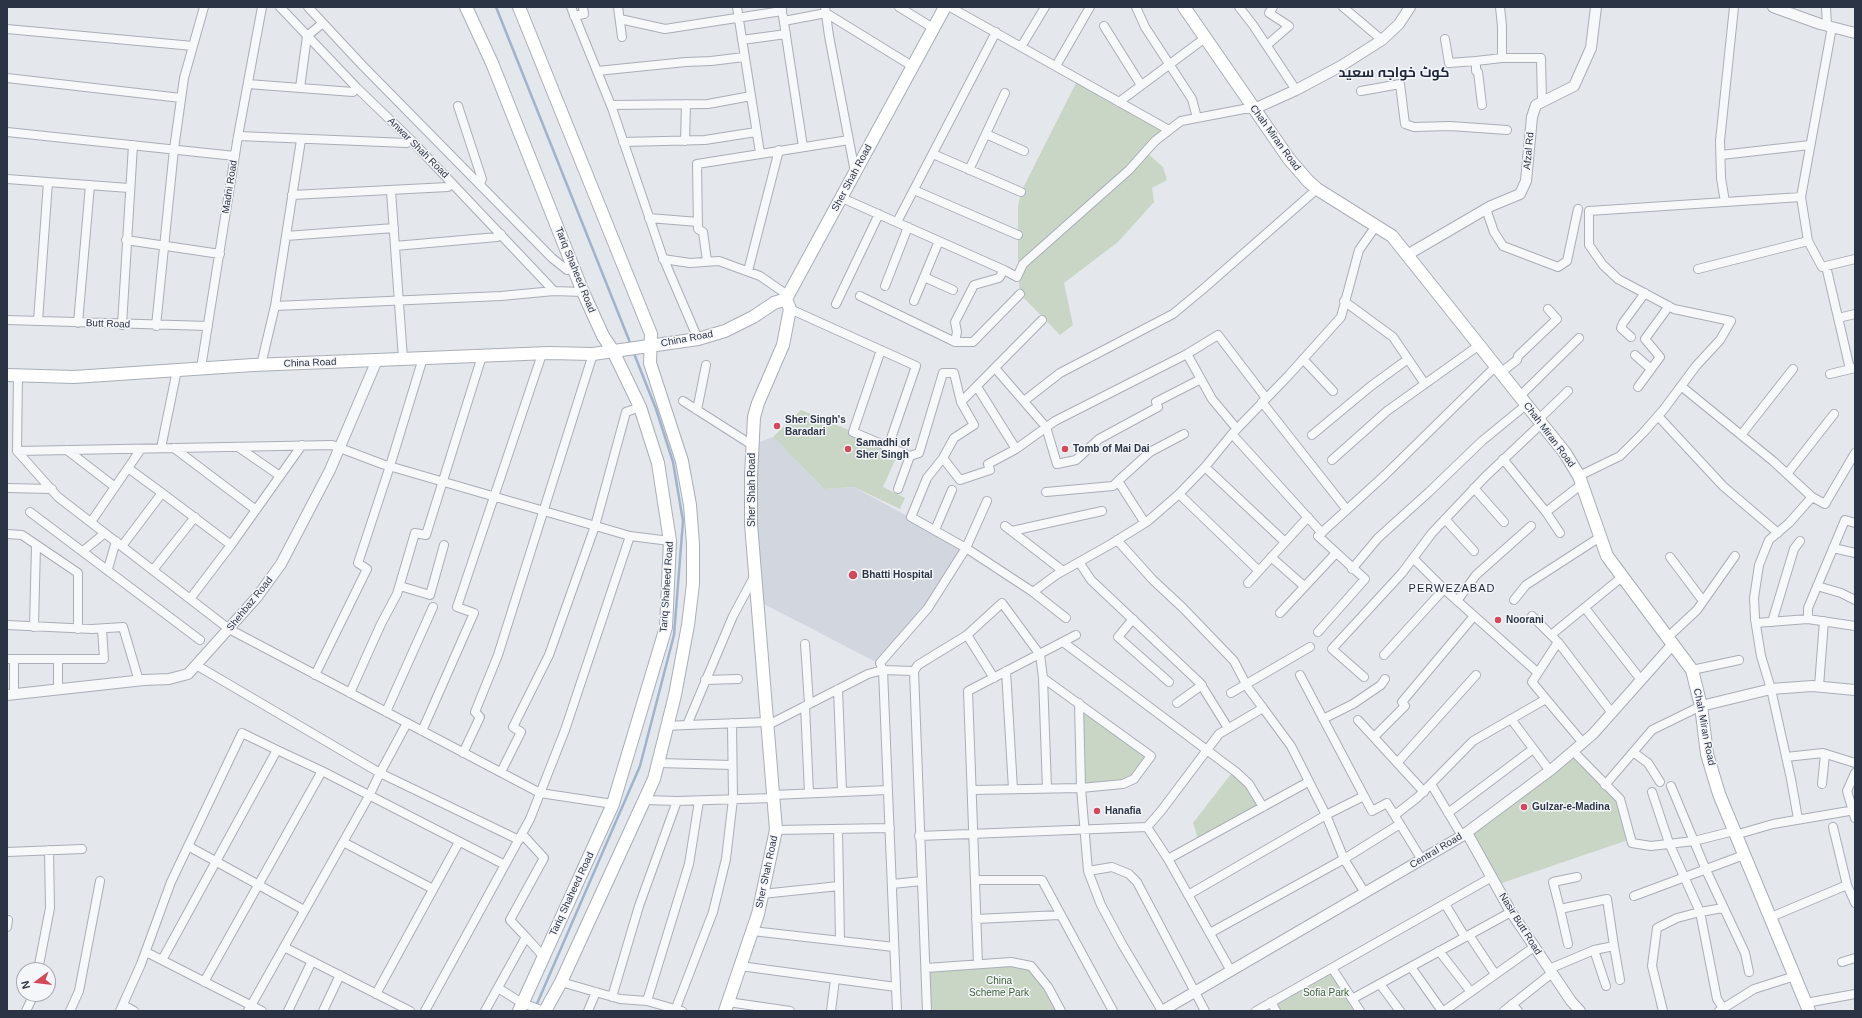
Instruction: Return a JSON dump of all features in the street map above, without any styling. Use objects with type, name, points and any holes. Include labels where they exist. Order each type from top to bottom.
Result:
[{"type":"main road","name":"Tariq Shaheed Road","points":[[466,7],[492,63],[583,292],[603,336],[617,351],[640,407],[658,463],[670,541],[666,627],[613,804],[522,1006]]},
{"type":"main road","points":[[519,7],[652,334],[645,346],[650,357],[652,368],[682,461],[690,505],[693,544],[693,584],[688,624],[675,695],[666,726],[659,763],[645,800],[561,982],[543,1011]]},
{"type":"main road","name":"Sher Shah Road","points":[[726,1006],[752,931],[776,830],[751,524],[752,445],[756,410],[783,345],[789,301],[855,172],[945,7]]},
{"type":"main road","name":"Chah Miran Road","points":[[1184,7],[1289,159],[1317,189],[1392,236],[1478,346],[1565,453],[1580,480],[1607,556],[1692,670],[1701,706],[1707,754],[1719,794],[1807,1007]]},
{"type":"main road","name":"China Road","points":[[13,375],[74,377],[261,364],[542,354],[593,354],[698,339],[725,331],[753,317],[774,303],[789,301]]},
{"type":"street","points":[[156,326],[174,149],[184,78],[204,7]]},
{"type":"street","name":"Madni Road","points":[[202,368],[238,136],[262,7]]},
{"type":"street","name":"Anwar Shah Road","points":[[280,7],[357,88],[411,140],[554,291]]},
{"type":"street","name":"Anwar Shah Road","points":[[308,7],[552,258],[567,270],[574,269]]},
{"type":"street","points":[[570,7],[611,105],[663,259],[698,339]]},
{"type":"street","points":[[574,16],[584,14],[583,7]]},
{"type":"street","points":[[618,7],[622,37]]},
{"type":"street","points":[[737,7],[760,153]]},
{"type":"street","points":[[899,7],[933,28]]},
{"type":"street","points":[[950,7],[1169,130]]},
{"type":"street","points":[[1021,47],[1045,7]]},
{"type":"street","points":[[1056,66],[1090,7]]},
{"type":"street","points":[[1136,7],[1145,26],[1192,99],[1197,118]]},
{"type":"street","points":[[1239,7],[1267,45],[1296,90]]},
{"type":"street","points":[[1267,45],[1289,26],[1269,13],[1273,7]]},
{"type":"street","points":[[1344,7],[1382,40]]},
{"type":"street","points":[[842,198],[1017,277],[1023,264],[1129,170],[1155,141],[1181,121],[1244,109],[1254,109],[1296,90],[1341,66],[1382,40],[1399,24],[1410,7]]},
{"type":"street","points":[[1500,7],[1502,26],[1502,58]]},
{"type":"street","points":[[1445,39],[1449,63],[1502,58],[1541,58],[1542,102],[1574,86],[1592,48],[1596,7]]},
{"type":"street","points":[[1725,202],[1720,141],[1734,7]]},
{"type":"street","points":[[1773,7],[1829,27],[1855,33]]},
{"type":"street","points":[[1826,7],[1829,27],[1801,197],[1808,240],[1822,267],[1855,259]]},
{"type":"street","points":[[620,19],[665,29],[782,9],[803,147]]},
{"type":"street","points":[[784,21],[826,10],[912,66]]},
{"type":"street","points":[[826,10],[855,172]]},
{"type":"street","points":[[300,88],[307,36],[323,23]]},
{"type":"street","points":[[1104,26],[1141,85]]},
{"type":"street","points":[[7,29],[193,46]]},
{"type":"street","points":[[897,222],[996,32]]},
{"type":"street","points":[[742,40],[786,34]]},
{"type":"street","points":[[1119,102],[1205,38]]},
{"type":"street","points":[[597,71],[686,62],[711,62],[744,56]]},
{"type":"street","points":[[1476,60],[1476,71],[1478,72],[1482,105]]},
{"type":"street","points":[[7,78],[181,98]]},
{"type":"street","points":[[248,84],[353,92],[357,88]]},
{"type":"street","points":[[1361,91],[1400,84],[1405,124],[1414,127],[1450,126],[1507,130]]},
{"type":"street","points":[[969,170],[1005,93]]},
{"type":"street","points":[[611,105],[708,104],[750,96]]},
{"type":"street","name":"Afzal Rd","points":[[1407,255],[1486,209],[1520,194],[1526,181],[1532,117],[1536,105],[1542,102]]},
{"type":"street","points":[[685,140],[686,104]]},
{"type":"street","points":[[458,106],[482,179],[480,184]]},
{"type":"street","points":[[7,132],[235,156]]},
{"type":"street","points":[[623,142],[705,140],[756,132]]},
{"type":"street","points":[[986,134],[1024,151]]},
{"type":"street","points":[[238,136],[301,140],[408,143],[411,140]]},
{"type":"street","points":[[261,364],[275,306],[301,140]]},
{"type":"street","points":[[707,261],[703,232],[698,229],[697,164],[849,140]]},
{"type":"street","points":[[122,325],[132,145]]},
{"type":"street","points":[[1721,156],[1810,145]]},
{"type":"street","points":[[748,271],[779,150]]},
{"type":"street","points":[[932,154],[1021,192]]},
{"type":"street","points":[[7,179],[129,188]]},
{"type":"street","points":[[38,321],[48,182]]},
{"type":"street","points":[[292,195],[391,191],[448,186],[452,183]]},
{"type":"street","points":[[78,323],[90,185]]},
{"type":"street","points":[[1024,401],[1060,373],[1173,314],[1317,189]]},
{"type":"street","points":[[914,190],[1018,235]]},
{"type":"street","points":[[391,191],[403,359]]},
{"type":"street","points":[[1546,512],[1580,480],[1620,456],[1658,416],[1696,366],[1720,340],[1731,321],[1669,306],[1618,279],[1603,266],[1589,245],[1589,211],[1801,197]]},
{"type":"street","points":[[1486,209],[1494,232],[1503,246],[1558,267],[1567,260],[1578,209]]},
{"type":"street","points":[[836,304],[879,214]]},
{"type":"street","points":[[649,218],[698,222]]},
{"type":"street","points":[[1033,592],[1063,571],[1145,523],[1179,494],[1205,467],[1235,431],[1303,360],[1340,317],[1359,250],[1376,226]]},
{"type":"street","points":[[885,286],[908,227]]},
{"type":"street","points":[[286,236],[394,228]]},
{"type":"street","points":[[395,246],[497,237],[501,234]]},
{"type":"street","points":[[126,240],[220,254]]},
{"type":"street","points":[[1698,269],[1808,240]]},
{"type":"street","points":[[914,301],[939,241]]},
{"type":"street","points":[[663,259],[690,263],[719,261],[760,276],[789,301],[881,350],[916,366],[888,446]]},
{"type":"street","points":[[1826,266],[1838,318],[1853,368],[1830,374]]},
{"type":"street","points":[[955,342],[957,332],[955,322],[974,285],[999,278],[1004,270]]},
{"type":"street","points":[[924,277],[953,290]]},
{"type":"street","points":[[275,306],[501,296],[554,291],[583,292]]},
{"type":"street","points":[[1631,337],[1621,328],[1645,293]]},
{"type":"street","points":[[860,296],[955,342],[973,342],[1020,294]]},
{"type":"street","points":[[1344,302],[1394,337],[1426,384]]},
{"type":"street","points":[[1638,387],[1660,357],[1645,339],[1669,306]]},
{"type":"street","points":[[1318,632],[1364,579],[1318,536],[1498,370],[1517,360],[1518,356],[1557,319],[1548,309]]},
{"type":"street","points":[[1838,318],[1855,314]]},
{"type":"street","name":"Butt Road","points":[[7,320],[122,325],[208,326]]},
{"type":"street","points":[[961,402],[1042,320]]},
{"type":"street","points":[[943,458],[960,480],[990,470],[988,464],[1016,449],[1055,421],[1187,354],[1218,335],[1264,400],[1347,510]]},
{"type":"street","points":[[1352,568],[1378,538],[1430,492],[1523,401],[1580,338]]},
{"type":"street","points":[[1332,460],[1387,412],[1478,346]]},
{"type":"street","points":[[881,350],[853,432],[910,456],[918,453],[943,373],[954,373],[961,402],[974,425],[954,438],[943,458],[928,478],[911,517],[966,548],[1033,592],[1066,618]]},
{"type":"street","points":[[422,731],[474,613],[457,607],[542,354]]},
{"type":"street","points":[[464,753],[480,717],[475,712],[498,655],[593,354]]},
{"type":"street","points":[[1187,354],[1212,399],[1235,431],[1322,533]]},
{"type":"street","points":[[1635,355],[1651,369]]},
{"type":"street","points":[[350,693],[381,624],[397,594],[415,533],[426,535],[444,482],[482,356]]},
{"type":"street","points":[[315,675],[367,569],[358,563],[423,358]]},
{"type":"street","points":[[1312,435],[1371,386],[1408,359]]},
{"type":"street","name":"Shehbaz Road","points":[[11,695],[169,679],[188,674],[229,629],[281,564],[330,470],[377,360]]},
{"type":"street","points":[[1303,360],[1333,391]]},
{"type":"street","points":[[696,410],[706,365]]},
{"type":"street","points":[[995,368],[1046,427],[1056,464],[1076,460],[1099,439],[1158,407],[1156,402],[1201,379]]},
{"type":"street","points":[[161,448],[177,370]]},
{"type":"street","points":[[1741,434],[1793,370]]},
{"type":"street","points":[[13,375],[17,451],[58,496],[229,629],[540,793],[613,804]]},
{"type":"street","points":[[1681,386],[1741,434],[1812,497],[1825,504],[1855,453]]},
{"type":"street","points":[[979,390],[1016,449]]},
{"type":"street","points":[[1364,677],[1332,649],[1402,573],[1444,519],[1540,422],[1568,391]]},
{"type":"street","points":[[683,401],[752,445]]},
{"type":"street","points":[[501,772],[521,732],[513,727],[549,655],[595,526],[626,412],[640,407]]},
{"type":"street","points":[[1787,474],[1834,414]]},
{"type":"street","points":[[1658,416],[1723,486],[1778,533]]},
{"type":"street","points":[[1046,492],[1113,486],[1150,452],[1184,434]]},
{"type":"street","points":[[190,599],[302,445]]},
{"type":"street","points":[[17,451],[332,445],[390,466],[630,536],[670,541]]},
{"type":"street","points":[[238,447],[280,476]]},
{"type":"street","points":[[90,522],[141,448]]},
{"type":"street","points":[[174,448],[256,510]]},
{"type":"street","points":[[67,450],[115,486]]},
{"type":"street","points":[[898,489],[910,456]]},
{"type":"street","points":[[1503,460],[1546,512],[1560,533]]},
{"type":"street","points":[[1205,467],[1285,542]]},
{"type":"street","points":[[128,468],[231,544]]},
{"type":"street","points":[[1118,481],[1145,523]]},
{"type":"street","points":[[7,488],[52,489]]},
{"type":"street","points":[[1474,488],[1504,522]]},
{"type":"street","points":[[935,530],[952,490]]},
{"type":"street","points":[[108,569],[119,544],[162,493]]},
{"type":"street","points":[[1179,494],[1259,571]]},
{"type":"street","points":[[1798,820],[1771,689],[1761,656],[1754,598],[1759,565],[1769,540],[1778,533],[1812,497]]},
{"type":"street","points":[[897,1011],[883,670],[880,663],[928,608],[966,548],[988,501]]},
{"type":"street","points":[[1063,571],[1008,529],[1102,511]]},
{"type":"street","points":[[30,512],[108,569],[200,640]]},
{"type":"street","points":[[154,570],[195,517]]},
{"type":"street","points":[[1248,583],[1308,517]]},
{"type":"street","points":[[1444,519],[1474,551]]},
{"type":"street","points":[[1808,619],[1808,608],[1845,520],[1855,523]]},
{"type":"street","points":[[1457,601],[1476,575],[1530,526]]},
{"type":"street","points":[[83,551],[105,533]]},
{"type":"street","points":[[7,534],[22,535],[78,573],[78,629]]},
{"type":"street","points":[[425,1011],[520,837],[540,793],[568,723],[630,536]]},
{"type":"street","points":[[1514,600],[1526,585],[1600,537]]},
{"type":"street","points":[[1117,540],[1153,580],[1183,608],[1234,661],[1247,685],[1290,746],[1326,815],[1344,859],[1365,893]]},
{"type":"street","points":[[1772,622],[1794,549],[1800,541]]},
{"type":"street","points":[[34,627],[36,545]]},
{"type":"street","points":[[400,586],[430,595],[444,545]]},
{"type":"street","points":[[1833,548],[1855,554]]},
{"type":"street","points":[[1280,613],[1336,553]]},
{"type":"street","points":[[1671,641],[1697,610],[1735,556]]},
{"type":"street","points":[[1271,557],[1304,586]]},
{"type":"street","points":[[1670,557],[1703,601]]},
{"type":"street","points":[[1413,558],[1444,590],[1537,672]]},
{"type":"street","points":[[1079,562],[1091,580],[1202,685],[1228,728]]},
{"type":"street","points":[[687,724],[733,616],[755,575]]},
{"type":"street","points":[[1551,635],[1622,577]]},
{"type":"street","points":[[1817,586],[1841,593],[1855,600]]},
{"type":"street","points":[[1384,655],[1444,590]]},
{"type":"street","points":[[927,1011],[914,672],[918,665],[967,635],[1002,603],[1039,653],[1043,678],[1047,788]]},
{"type":"street","points":[[386,712],[434,608]]},
{"type":"street","points":[[1584,608],[1641,680]]},
{"type":"street","points":[[1374,737],[1405,706],[1402,702],[1474,616]]},
{"type":"street","points":[[1532,616],[1558,642],[1612,712]]},
{"type":"street","points":[[1133,619],[1118,637],[1169,682]]},
{"type":"street","points":[[1756,623],[1808,619],[1855,626]]},
{"type":"street","points":[[1818,686],[1824,621]]},
{"type":"street","points":[[7,625],[78,629],[123,627],[139,681]]},
{"type":"street","points":[[11,695],[11,659],[104,658],[102,629]]},
{"type":"street","points":[[967,635],[994,678]]},
{"type":"street","points":[[978,964],[968,691],[1076,635]]},
{"type":"street","name":"Central Road","points":[[1162,1011],[1465,835],[1550,771],[1583,743],[1641,680],[1671,641]]},
{"type":"street","points":[[1063,642],[1207,749],[1249,784],[1263,807]]},
{"type":"street","points":[[1558,642],[1537,672],[1532,682],[1583,743]]},
{"type":"street","points":[[805,644],[809,793]]},
{"type":"street","points":[[1231,694],[1310,647]]},
{"type":"street","points":[[58,659],[58,690]]},
{"type":"street","points":[[1692,670],[1740,660]]},
{"type":"street","points":[[196,665],[380,773],[520,837],[544,858],[510,920],[544,956]]},
{"type":"street","points":[[666,726],[687,724],[768,723],[868,674],[883,670],[914,672]]},
{"type":"street","points":[[1006,671],[1013,789]]},
{"type":"street","points":[[1300,675],[1372,811],[1387,803],[1422,860]]},
{"type":"street","points":[[1397,763],[1476,675]]},
{"type":"street","points":[[972,790],[1081,788],[1123,784],[1134,779],[1151,756],[1043,678]]},
{"type":"street","points":[[705,680],[738,679]]},
{"type":"street","points":[[1323,719],[1353,704],[1381,685],[1385,679]]},
{"type":"street","points":[[1177,703],[1202,685]]},
{"type":"street","points":[[1605,784],[1652,730],[1701,706],[1771,689],[1818,686],[1855,690]]},
{"type":"street","points":[[838,689],[842,792]]},
{"type":"street","points":[[1394,815],[1424,792],[1473,741],[1546,699]]},
{"type":"street","points":[[1079,703],[1081,788],[1088,871],[1102,905],[1122,944],[1162,1011]]},
{"type":"street","points":[[920,836],[1147,826],[1161,811],[1219,734],[1263,708]]},
{"type":"street","points":[[1511,719],[1550,771]]},
{"type":"street","points":[[1358,720],[1424,792]]},
{"type":"street","points":[[250,1008],[369,796],[407,723]]},
{"type":"street","points":[[561,982],[612,997],[647,1001],[679,1010],[713,912],[726,859],[733,800],[732,723]]},
{"type":"street","points":[[134,1011],[121,1008],[146,952],[171,882],[242,733],[322,771],[505,865]]},
{"type":"street","points":[[1448,813],[1533,748]]},
{"type":"street","points":[[162,960],[277,750]]},
{"type":"street","points":[[1573,751],[1620,800],[1632,843],[1651,846],[1694,841],[1773,824],[1854,813],[1847,791],[1855,773]]},
{"type":"street","points":[[1633,752],[1648,763],[1660,782]]},
{"type":"street","points":[[1786,757],[1825,754],[1855,763]]},
{"type":"street","points":[[1822,784],[1825,754]]},
{"type":"street","points":[[659,763],[732,765]]},
{"type":"street","points":[[204,982],[322,771]]},
{"type":"street","points":[[1168,859],[1308,782]]},
{"type":"street","points":[[1431,784],[1448,813],[1465,835]]},
{"type":"street","points":[[1671,786],[1706,870],[1745,953],[1749,972]]},
{"type":"street","points":[[645,800],[733,800],[809,793],[888,790]]},
{"type":"street","points":[[1652,792],[1669,843],[1700,912],[1717,999],[1721,1010],[1754,989],[1795,976]]},
{"type":"street","points":[[1188,895],[1326,815],[1364,796]]},
{"type":"street","points":[[612,997],[639,906],[677,801]]},
{"type":"street","points":[[647,1001],[688,864],[699,801]]},
{"type":"street","points":[[1210,933],[1344,859],[1400,824]]},
{"type":"street","points":[[1147,826],[1168,859],[1231,971]]},
{"type":"street","points":[[1833,827],[1847,885],[1855,903]]},
{"type":"street","points":[[776,830],[890,828]]},
{"type":"street","points":[[838,829],[840,941]]},
{"type":"street","name":"Nasir Butt Road","points":[[1465,835],[1492,877],[1511,912],[1580,1011]]},
{"type":"street","points":[[343,842],[433,889]]},
{"type":"street","points":[[376,994],[459,842]]},
{"type":"street","points":[[188,846],[304,910]]},
{"type":"street","points":[[7,852],[82,849]]},
{"type":"street","points":[[40,962],[50,908],[49,850]]},
{"type":"street","points":[[1634,896],[1744,855]]},
{"type":"street","points":[[1088,871],[1112,867],[1129,874],[1137,882],[1205,1011]]},
{"type":"street","points":[[1256,1011],[1492,877]]},
{"type":"street","points":[[1568,944],[1554,882],[1578,877]]},
{"type":"street","points":[[975,880],[1042,880],[1113,1011]]},
{"type":"street","points":[[70,1011],[79,991],[100,881]]},
{"type":"street","points":[[892,884],[922,881]]},
{"type":"street","points":[[1771,917],[1847,885]]},
{"type":"street","points":[[762,894],[839,886]]},
{"type":"street","points":[[1560,909],[1607,899],[1620,980]]},
{"type":"street","points":[[1445,904],[1495,974]]},
{"type":"street","points":[[1663,1011],[1652,966],[1657,928],[1677,918],[1723,908]]},
{"type":"street","points":[[1352,999],[1511,912]]},
{"type":"street","points":[[976,919],[1060,915]]},
{"type":"street","points":[[7,920],[7,927]]},
{"type":"street","points":[[752,931],[894,947]]},
{"type":"street","points":[[485,1011],[526,937]]},
{"type":"street","points":[[1504,1011],[1515,1008],[1551,971],[1594,950],[1614,946]]},
{"type":"street","points":[[284,947],[410,1011]]},
{"type":"street","points":[[1411,967],[1443,1011],[1534,947]]},
{"type":"street","points":[[1594,950],[1606,986]]},
{"type":"street","points":[[1440,951],[1471,992]]},
{"type":"street","points":[[146,952],[250,1008],[262,1011]]},
{"type":"street","points":[[1842,962],[1855,958]]},
{"type":"street","points":[[288,1011],[312,961]]},
{"type":"street","points":[[926,968],[1011,962],[1032,966],[1048,987],[1061,1011]]},
{"type":"street","points":[[740,966],[896,987]]},
{"type":"street","points":[[1332,968],[1360,1011]]},
{"type":"street","points":[[323,1011],[340,975]]},
{"type":"street","points":[[831,1011],[835,979]]},
{"type":"street","points":[[1380,984],[1400,1011]]},
{"type":"street","points":[[498,988],[522,1006],[543,1011]]},
{"type":"street","points":[[588,1011],[596,992]]},
{"type":"street","points":[[1807,1007],[1855,994]]},
{"type":"street","points":[[1271,1002],[1276,1011]]},
{"type":"street","points":[[726,1006],[790,1011]]},
{"type":"shaded area","name":"Bhatti Hospital","points":[[773,437],[824,489],[854,487],[966,548],[928,608],[883,658],[874,661],[760,602],[752,445]]},
{"type":"green space","points":[[1078,79],[1169,130],[1147,153],[1163,167],[1167,180],[1152,188],[1154,202],[1118,242],[1064,283],[1073,325],[1060,335],[1020,294],[1018,275],[1018,206],[1022,190]]},
{"type":"green space","points":[[801,410],[899,451],[883,487],[905,498],[900,509],[854,487],[824,489],[773,437]]},
{"type":"green space","points":[[1079,703],[1149,753],[1134,779],[1081,788]]},
{"type":"green space","points":[[1573,751],[1620,799],[1631,839],[1496,885],[1467,833]]},
{"type":"green space","points":[[1234,770],[1263,807],[1199,842],[1193,823]]},
{"type":"green space","name":"China Scheme Park","points":[[1011,962],[1031,966],[1062,1011],[927,1011],[926,968]]},
{"type":"green space","name":"Sofia Park","points":[[1332,968],[1360,1011],[1276,1011],[1271,1002]]},
{"type":"waterway","points":[[496,7],[631,345]]},
{"type":"waterway","points":[[536,1006],[640,766],[674,635],[683,521],[673,462],[656,409],[633,351]]},
{"type":"place","name":"Sher Singh's Baradari","points":[[777,426]]},
{"type":"place","name":"Samadhi of Sher Singh","points":[[848,449]]},
{"type":"place","name":"Tomb of Mai Dai","points":[[1065,449]]},
{"type":"place","name":"Bhatti Hospital","points":[[853,575]]},
{"type":"place","name":"Noorani","points":[[1498,620]]},
{"type":"place","name":"Gulzar-e-Madina","points":[[1524,807]]},
{"type":"place","name":"Hanafia","points":[[1097,811]]},
{"type":"district","name":"کوٹ خواجہ سعید","points":[[1394,73]]},
{"type":"district","name":"PERWEZABAD","points":[[1452,589]]}]
